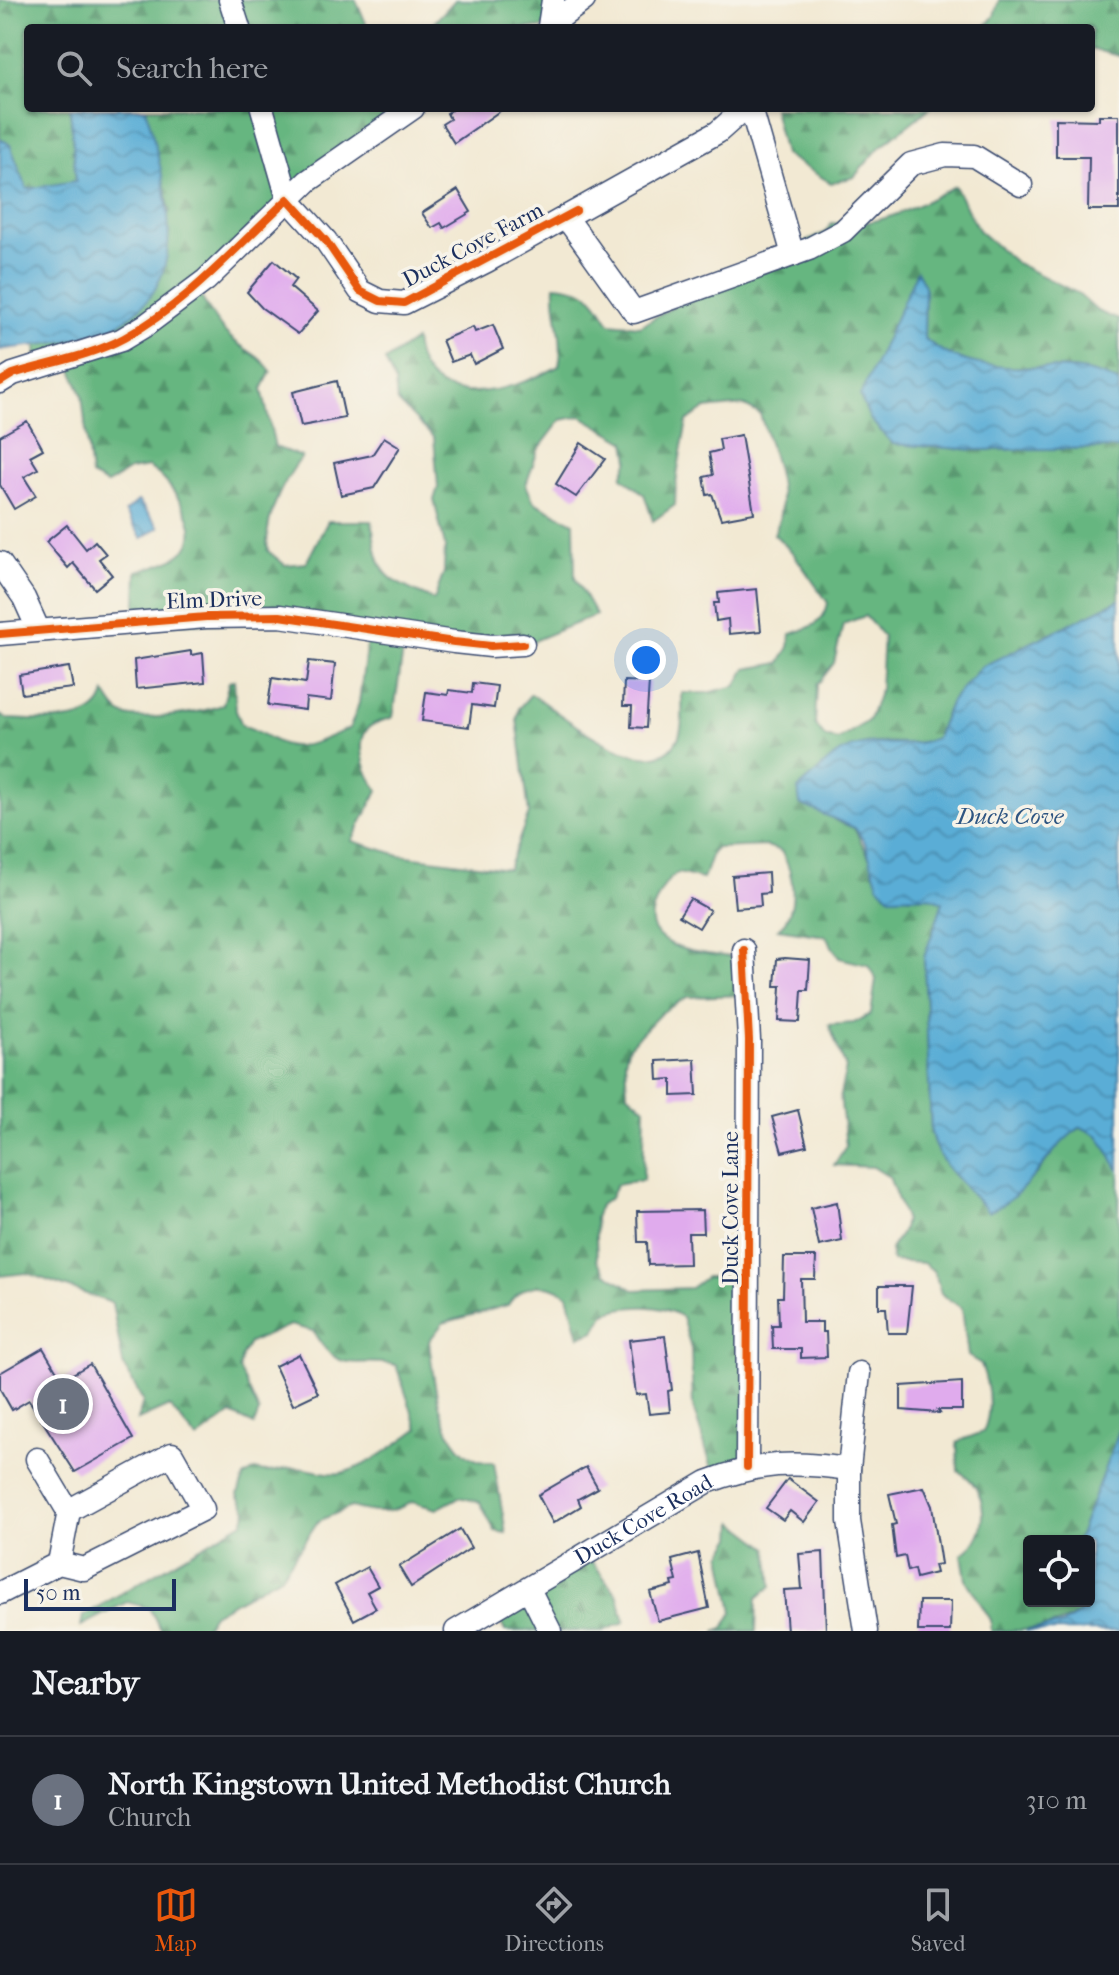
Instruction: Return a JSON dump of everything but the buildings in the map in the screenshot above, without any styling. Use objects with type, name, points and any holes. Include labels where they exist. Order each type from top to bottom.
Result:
[{"type":"street","points":[[230,0],[238,24]]},
{"type":"street","points":[[548,24],[553,0]]},
{"type":"street","points":[[551,24],[584,0]]},
{"type":"street","points":[[263,112],[288,199]]},
{"type":"street","points":[[0,382],[13,374],[121,340],[146,325],[206,280],[288,199],[408,112]]},
{"type":"street","name":"Duck Cove Farm","points":[[288,199],[326,241],[360,291],[380,301],[404,303],[718,132],[740,112]]},
{"type":"street","points":[[752,112],[793,255]]},
{"type":"street","points":[[571,214],[634,312],[793,255],[843,231],[911,164],[945,155],[974,156],[1021,185]]},
{"type":"street","points":[[0,563],[24,598],[38,629]]},
{"type":"street","name":"Elm Drive","points":[[0,634],[38,629],[280,616],[454,642],[491,646],[523,644]]},
{"type":"street","name":"Duck Cove Lane","points":[[744,950],[749,1040],[747,1467]]},
{"type":"street","points":[[859,1373],[849,1469],[849,1521],[866,1631]]},
{"type":"street","points":[[0,1593],[59,1563],[84,1569],[203,1509],[172,1454],[69,1511]]},
{"type":"street","points":[[37,1459],[69,1511],[59,1563]]},
{"type":"street","name":"Duck Cove Road","points":[[456,1631],[707,1482],[747,1467],[799,1462],[849,1469]]},
{"type":"street","points":[[529,1589],[550,1631]]},
{"type":"green space","points":[[0,0],[356,0],[366,24],[24,24],[24,112],[70,112],[76,181],[27,190],[10,145],[0,138]]},
{"type":"green space","points":[[455,0],[551,0],[544,24],[433,24]]},
{"type":"green space","points":[[999,0],[1119,0],[1119,56],[1095,50],[1095,24],[987,24],[994,16]]},
{"type":"green space","points":[[147,112],[402,112],[196,289],[224,331],[271,371],[262,389],[275,447],[302,457],[276,501],[269,526],[268,551],[285,565],[306,563],[328,521],[372,521],[377,554],[386,573],[404,586],[434,600],[444,572],[445,546],[434,500],[438,487],[434,438],[397,401],[395,383],[385,361],[415,340],[422,365],[434,381],[452,389],[472,392],[518,384],[559,366],[561,345],[555,285],[576,288],[589,295],[610,323],[640,326],[704,289],[825,233],[832,223],[865,223],[896,215],[955,186],[978,230],[1016,263],[1077,293],[1097,311],[1119,320],[1119,383],[1074,369],[972,362],[947,354],[924,338],[925,286],[870,419],[893,444],[976,450],[1119,448],[1119,600],[981,667],[951,701],[936,738],[856,747],[838,756],[798,789],[836,821],[854,828],[872,863],[909,897],[928,896],[943,902],[924,958],[931,1132],[946,1166],[989,1212],[1037,1173],[1063,1139],[1082,1127],[1099,1136],[1119,1170],[1119,1431],[1079,1535],[1023,1535],[1023,1607],[1079,1607],[1079,1614],[1047,1626],[991,1631],[991,1620],[966,1580],[962,1554],[978,1536],[983,1511],[976,1488],[958,1471],[957,1442],[983,1432],[989,1407],[986,1381],[981,1364],[968,1356],[962,1308],[941,1294],[934,1271],[923,1263],[892,1261],[890,1249],[903,1230],[905,1218],[889,1177],[873,1167],[834,1165],[846,1146],[840,1095],[846,1068],[829,1025],[854,1023],[871,1014],[876,979],[868,965],[839,958],[826,936],[778,929],[790,912],[792,880],[781,851],[767,846],[717,848],[712,853],[703,879],[678,873],[667,882],[658,897],[652,918],[655,931],[676,947],[736,957],[745,995],[687,997],[661,1013],[629,1046],[625,1060],[627,1093],[645,1108],[643,1180],[616,1185],[610,1198],[600,1205],[595,1218],[597,1260],[606,1273],[634,1290],[691,1288],[706,1277],[745,1277],[746,1461],[713,1472],[693,1407],[691,1349],[682,1317],[654,1307],[624,1308],[605,1313],[595,1331],[579,1337],[568,1295],[552,1287],[536,1286],[521,1292],[508,1305],[443,1323],[429,1341],[443,1418],[462,1450],[476,1460],[494,1463],[506,1533],[495,1531],[480,1502],[459,1497],[437,1509],[412,1502],[382,1512],[351,1507],[318,1521],[282,1575],[213,1614],[202,1631],[162,1631],[149,1608],[127,1602],[81,1626],[83,1616],[243,1522],[247,1510],[238,1495],[244,1477],[255,1470],[269,1472],[298,1468],[341,1473],[371,1461],[418,1429],[396,1365],[340,1360],[323,1346],[313,1331],[290,1325],[249,1343],[242,1355],[239,1369],[259,1412],[254,1425],[231,1414],[197,1439],[169,1406],[138,1420],[143,1401],[123,1364],[112,1303],[27,1273],[0,1276],[0,715],[7,719],[64,720],[90,713],[100,705],[105,693],[123,715],[147,718],[175,715],[223,704],[229,682],[234,680],[236,711],[242,725],[282,744],[300,746],[350,728],[359,703],[367,641],[363,637],[282,623],[140,624],[136,607],[137,571],[165,563],[184,550],[192,531],[189,518],[170,487],[148,467],[130,470],[107,484],[91,476],[82,395],[71,367],[55,359],[37,362],[36,345],[91,335],[170,211]],"holes":[[[743,405],[760,414],[774,459],[781,505],[774,534],[793,553],[828,603],[820,620],[791,634],[789,647],[780,663],[746,669],[736,686],[707,693],[682,693],[679,736],[667,752],[650,757],[607,744],[531,694],[519,708],[517,719],[529,813],[508,869],[399,855],[352,841],[378,790],[364,760],[364,735],[370,726],[393,717],[404,645],[514,649],[596,615],[575,578],[574,523],[534,502],[526,485],[538,450],[561,420],[581,416],[626,442],[629,460],[622,477],[644,494],[653,521],[675,505],[677,473],[687,421],[705,409]],[[865,616],[883,636],[880,689],[869,720],[838,740],[825,737],[815,724],[817,685],[834,663],[843,624]]]},
{"type":"green space","points":[[774,112],[925,112],[880,147],[854,177],[831,183],[784,154]]},
{"type":"green space","points":[[734,1522],[768,1548],[772,1586],[757,1598],[756,1631],[715,1631],[724,1628],[733,1612],[722,1555],[733,1537]]},
{"type":"green space","points":[[586,1554],[618,1596],[625,1622],[603,1631],[505,1631],[495,1612]]},
{"type":"water","points":[[70,112],[147,112],[167,207],[168,240],[164,270],[150,296],[127,319],[81,338],[0,350],[0,138],[10,145],[27,189],[76,181]]},
{"type":"water","points":[[917,271],[925,286],[924,338],[947,354],[997,366],[1073,369],[1119,383],[1119,448],[977,450],[893,444],[870,419],[860,396]]},
{"type":"water","points":[[138,501],[159,527],[142,538],[125,512]]},
{"type":"water","name":"Duck Cove","points":[[1119,600],[1119,1170],[1099,1136],[1081,1127],[1057,1148],[1015,1195],[988,1212],[946,1166],[931,1132],[924,958],[943,902],[928,896],[890,897],[878,885],[865,843],[855,828],[800,804],[798,789],[848,749],[936,738],[951,701],[981,667]]},
{"type":"water","points":[[1119,1431],[1119,1631],[1026,1631],[1061,1625],[1079,1614],[1079,1607],[1095,1607],[1095,1535],[1079,1535]]},
{"type":"cycle path","points":[[0,382],[13,374],[98,350],[147,324],[190,292],[288,199],[326,241],[360,291],[380,301],[404,303],[576,211]]},
{"type":"cycle path","points":[[0,634],[206,617],[280,616],[454,642],[491,646],[523,644]]},
{"type":"cycle path","points":[[744,950],[749,1040],[747,1467]]},
{"type":"place","name":"North Kingstown United Methodist Church","points":[[63,1404]]}]
